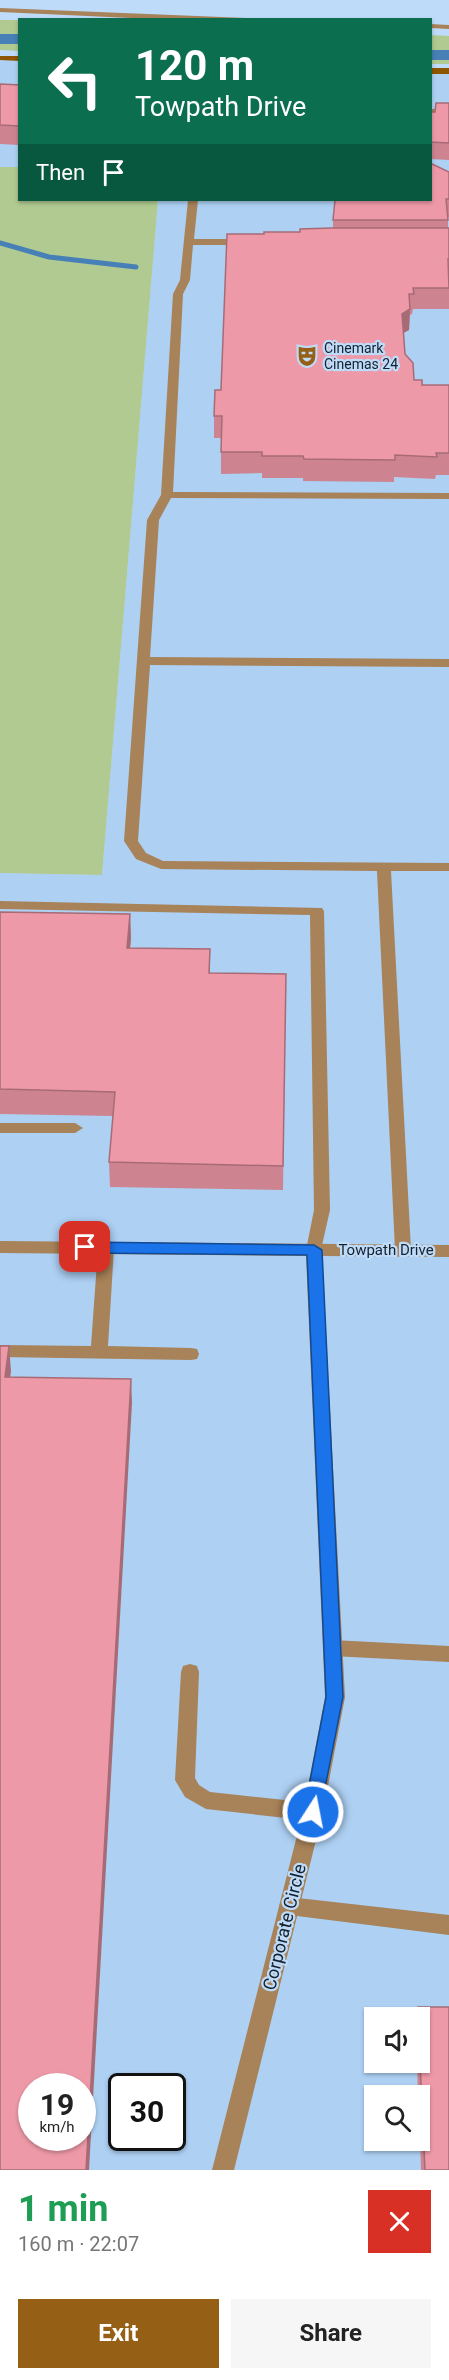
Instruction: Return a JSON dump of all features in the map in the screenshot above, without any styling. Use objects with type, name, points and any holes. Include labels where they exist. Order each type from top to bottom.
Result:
[{"type":"main road","points":[[0,58],[18,58]]},
{"type":"main road","points":[[432,70],[449,71]]},
{"type":"street","points":[[0,10],[197,18]]},
{"type":"street","points":[[432,26],[449,27]]},
{"type":"street","points":[[432,112],[449,112]]},
{"type":"street","points":[[193,201],[185,280],[178,294],[167,495],[153,520],[130,841],[141,856],[161,865],[449,867]]},
{"type":"street","points":[[189,242],[260,242]]},
{"type":"street","points":[[167,495],[449,496]]},
{"type":"street","points":[[144,661],[449,663]]},
{"type":"street","points":[[384,867],[403,1250]]},
{"type":"street","name":"Corporate Circle","points":[[0,905],[317,911],[322,1210],[314,1250],[334,1697],[313,1812],[223,2170]]},
{"type":"street","points":[[0,1128],[75,1128]]},
{"type":"street","name":"Towpath Drive","points":[[0,1246],[449,1251]]},
{"type":"street","points":[[99,1353],[106,1248]]},
{"type":"street","points":[[0,1351],[191,1354]]},
{"type":"street","points":[[332,1648],[449,1654]]},
{"type":"street","points":[[190,1672],[185,1780],[192,1791],[206,1800],[313,1812]]},
{"type":"street","points":[[289,1906],[449,1925]]},
{"type":"shaded area","points":[[0,58],[18,59],[18,167],[0,167]]},
{"type":"shaded area","points":[[432,71],[449,71],[449,2170],[0,2170],[0,873],[102,875],[158,201],[432,201]]},
{"type":"green space","points":[[0,20],[18,20],[18,51],[0,50]]},
{"type":"green space","points":[[432,35],[449,36],[449,64],[432,64]]},
{"type":"green space","points":[[0,167],[18,167],[18,201],[158,201],[102,875],[0,873]]},
{"type":"building","points":[[0,84],[18,85],[18,126],[0,125]]},
{"type":"building","points":[[436,103],[449,103],[449,143],[432,142],[432,112],[435,112]]},
{"type":"building","points":[[432,164],[449,172],[449,199],[446,199],[448,220],[333,220],[335,201],[432,201]]},
{"type":"building","points":[[449,228],[449,288],[413,288],[414,294],[409,294],[410,309],[402,314],[405,354],[413,363],[414,380],[422,380],[422,385],[449,385],[449,453],[436,453],[437,457],[395,455],[395,460],[304,459],[303,456],[262,456],[262,452],[221,452],[222,416],[214,416],[215,390],[221,390],[227,234],[300,232],[300,229]]},
{"type":"building","points":[[0,912],[130,914],[127,948],[210,949],[209,973],[286,974],[283,1166],[109,1162],[115,1092],[0,1089]]},
{"type":"building","points":[[0,1346],[9,1346],[5,1377],[131,1379],[92,2073],[18,2073],[18,2151],[87,2151],[86,2170],[0,2170]]},
{"type":"building","points":[[430,2007],[449,2007],[449,2170],[425,2170],[424,2151],[430,2151],[430,2085],[421,2085],[421,2073],[430,2073]]},
{"type":"waterway","points":[[0,39],[18,39]]},
{"type":"waterway","points":[[432,55],[449,55]]},
{"type":"waterway","points":[[0,243],[49,257],[136,267]]},
{"type":"place","name":"Cinemark Cinemas 24","points":[[307,356]]},
{"type":"route","points":[[85,1247],[314,1250],[334,1697],[313,1812]]}]
